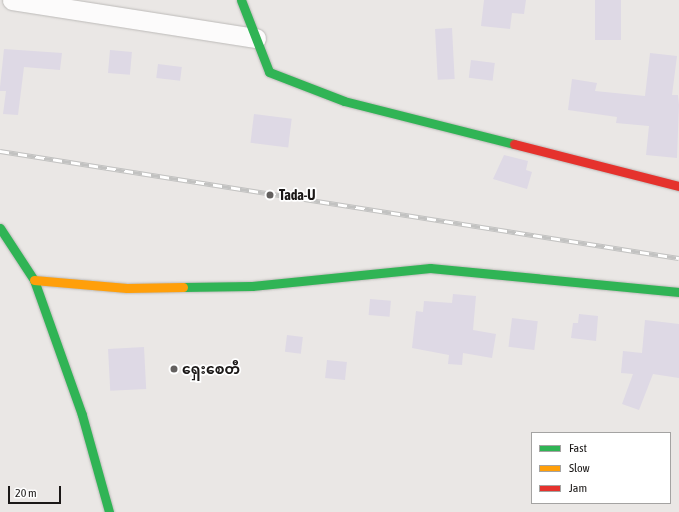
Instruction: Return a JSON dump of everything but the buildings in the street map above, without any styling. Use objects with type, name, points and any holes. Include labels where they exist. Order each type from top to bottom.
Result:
[{"type":"street","points":[[12,0],[58,3],[256,38]]},
{"type":"street","points":[[241,0],[269,72],[344,101],[679,186]]},
{"type":"street","points":[[0,228],[34,280],[82,415],[109,512]]},
{"type":"street","points":[[34,280],[127,288],[252,286],[430,268],[679,292]]},
{"type":"railway","points":[[0,151],[679,258]]},
{"type":"traffic: fast","points":[[241,0],[269,72],[344,101],[514,144]]},
{"type":"traffic: fast","points":[[0,228],[34,280],[82,415],[109,512]]},
{"type":"traffic: fast","points":[[183,287],[252,286],[430,268],[679,292]]},
{"type":"traffic: slow","points":[[34,280],[127,288],[183,287]]},
{"type":"traffic: jam","points":[[514,144],[679,186]]},
{"type":"place","name":"Tada-U","points":[[270,195]]},
{"type":"place","name":"ရှေးစေတီ","points":[[174,369]]}]
